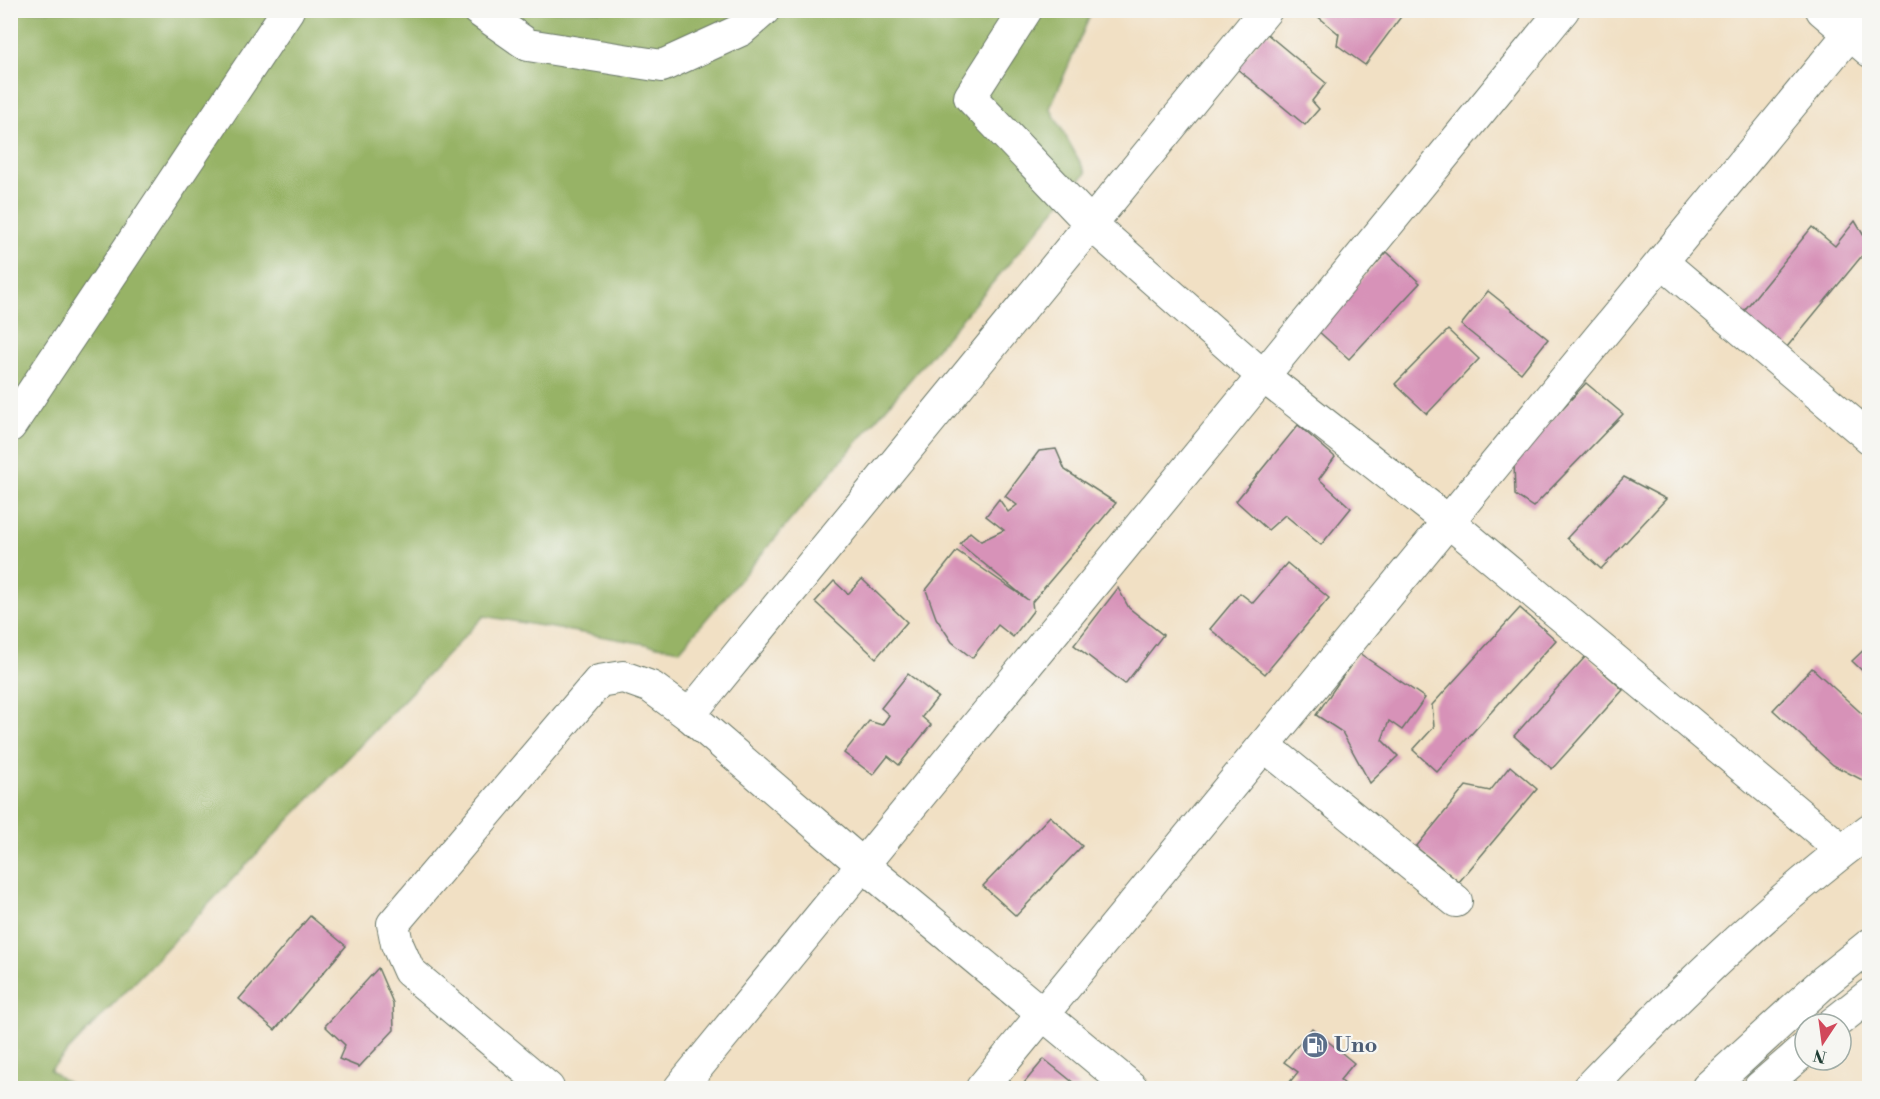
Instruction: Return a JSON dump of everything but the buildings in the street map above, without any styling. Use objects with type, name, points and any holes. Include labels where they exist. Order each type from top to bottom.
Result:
[{"type":"main road","points":[[1589,1089],[1680,993],[1806,878],[1869,830]]},
{"type":"main road","points":[[1708,1089],[1825,981],[1869,945]]},
{"type":"main road","points":[[1848,1012],[1869,995]]},
{"type":"main road","points":[[1760,1089],[1793,1060]]},
{"type":"street","points":[[10,426],[288,10]]},
{"type":"street","points":[[478,10],[528,45],[662,66],[741,30],[764,10]]},
{"type":"street","points":[[1026,10],[970,97],[1092,225],[1263,376],[1448,521],[1842,850]]},
{"type":"street","points":[[689,715],[1266,10]]},
{"type":"street","points":[[680,1089],[1563,10]]},
{"type":"street","points":[[982,1089],[1448,521],[1664,263],[1863,32],[1822,10]]},
{"type":"street","points":[[1664,263],[1869,438]]},
{"type":"street","points":[[548,1089],[409,971],[397,944],[393,924],[599,681],[623,676],[651,687],[689,715],[863,865],[1132,1089]]},
{"type":"street","points":[[1265,746],[1456,901]]},
{"type":"green space","points":[[10,11],[1092,11],[1050,108],[1086,173],[680,650],[484,616],[50,1070],[75,1088],[11,1088]]},
{"type":"place","name":"Uno","points":[[1315,1045]]}]
